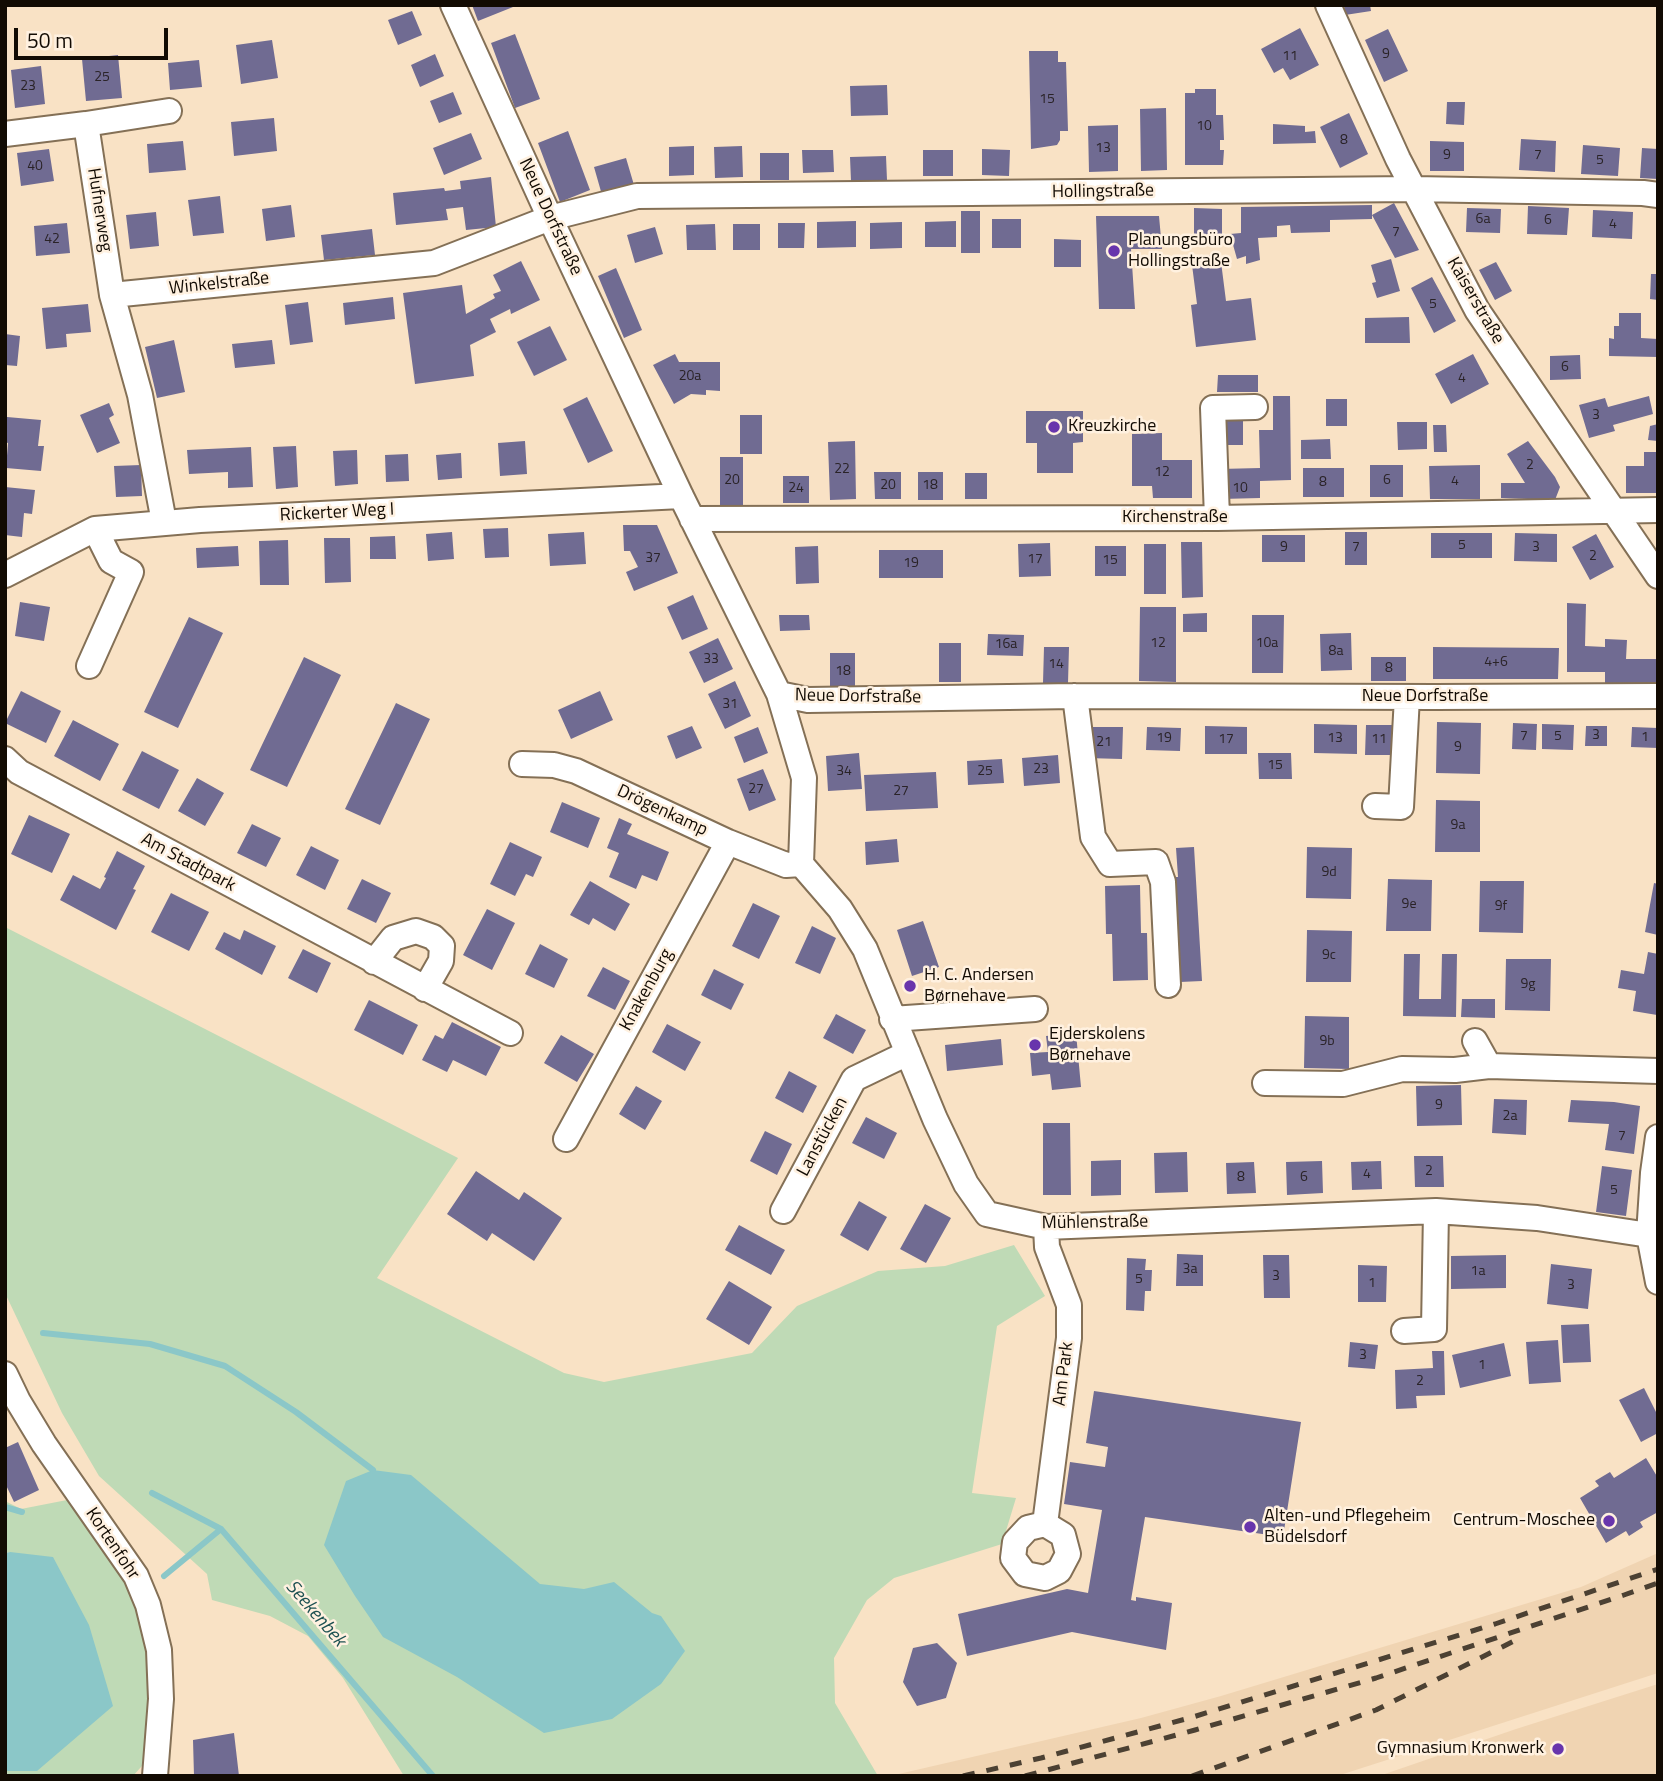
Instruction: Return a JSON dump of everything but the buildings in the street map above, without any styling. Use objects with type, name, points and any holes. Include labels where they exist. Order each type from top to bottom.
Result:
[{"type":"street","name":"Neue Dorfstraße","points":[[453,5],[681,496],[779,694],[808,700],[1075,696],[1658,696]]},
{"type":"street","name":"Kaiserstraße","points":[[1328,5],[1398,159],[1477,310],[1658,576]]},
{"type":"street","points":[[5,134],[169,111]]},
{"type":"street","name":"Hufnerweg","points":[[86,124],[112,295]]},
{"type":"street","name":"Hollingstraße","points":[[550,218],[637,196],[1413,189],[1658,195]]},
{"type":"street","name":"Winkelstraße","points":[[112,295],[434,263],[550,218]]},
{"type":"street","points":[[112,295],[141,395],[164,522]]},
{"type":"street","points":[[1217,518],[1213,408],[1255,407]]},
{"type":"street","name":"Rickerter Weg I","points":[[5,575],[95,529],[164,522],[681,496]]},
{"type":"street","name":"Kirchenstraße","points":[[692,519],[1217,518],[1658,510]]},
{"type":"street","points":[[89,666],[131,572],[111,561],[95,529]]},
{"type":"street","points":[[779,694],[804,778],[801,864]]},
{"type":"street","points":[[1075,696],[1093,837],[1110,864],[1156,862],[1163,882],[1168,985]]},
{"type":"street","points":[[1375,806],[1401,807],[1407,697]]},
{"type":"street","name":"Am Stadtpark","points":[[5,759],[19,772],[509,1033]]},
{"type":"street","name":"Drögenkamp","points":[[522,765],[554,765],[576,771],[728,842],[786,865],[801,864]]},
{"type":"street","name":"Knakenburg","points":[[566,1139],[728,842]]},
{"type":"street","name":"Mühlenstraße","points":[[801,864],[840,909],[864,949],[935,1119],[966,1184],[986,1214],[1046,1227],[1436,1211],[1537,1218],[1649,1235]]},
{"type":"street","points":[[374,962],[393,938],[416,931],[433,937],[442,946],[441,961],[425,989]]},
{"type":"street","points":[[892,1019],[1035,1009]]},
{"type":"street","points":[[1475,1041],[1489,1066]]},
{"type":"street","name":"Lanstücken","points":[[783,1211],[854,1079],[908,1052]]},
{"type":"street","points":[[1265,1083],[1343,1084],[1402,1069],[1455,1070],[1489,1066],[1658,1071]]},
{"type":"street","points":[[1658,1138],[1649,1235],[1658,1282]]},
{"type":"street","points":[[1404,1331],[1434,1329],[1436,1211]]},
{"type":"street","name":"Am Park","points":[[1045,1524],[1069,1338],[1069,1305],[1047,1247],[1046,1227]]},
{"type":"street","name":"Kortenfohr","points":[[5,1374],[44,1444],[136,1576],[148,1605],[159,1650],[161,1699],[155,1776]]},
{"type":"shaded area","points":[[1658,1553],[1658,1673],[1337,1776],[890,1776],[1141,1718],[1221,1696],[1581,1587]]},
{"type":"shaded area","name":"Gymnasium Kronwerk","points":[[1658,1684],[1658,1776],[1379,1776],[1516,1729]]},
{"type":"green space","points":[[5,927],[458,1158],[377,1278],[564,1373],[604,1382],[752,1353],[797,1306],[878,1271],[945,1266],[1014,1245],[1045,1296],[997,1326],[972,1493],[1016,1498],[1002,1544],[894,1578],[867,1600],[834,1658],[835,1703],[878,1776],[404,1776],[343,1678],[308,1636],[270,1616],[212,1600],[207,1574],[99,1476],[62,1413],[5,1293]]},
{"type":"green space","points":[[67,1500],[129,1579],[150,1649],[149,1758],[133,1776],[5,1776],[5,1771],[37,1771],[10,1552],[5,1553],[5,1501],[21,1509]]},
{"type":"water","points":[[373,1470],[411,1475],[540,1584],[584,1589],[614,1582],[652,1613],[661,1616],[685,1651],[661,1684],[612,1719],[544,1733],[457,1677],[383,1637],[355,1596],[324,1545],[346,1481]]},
{"type":"water","points":[[5,1553],[53,1557],[89,1625],[113,1706],[37,1771],[5,1771]]},
{"type":"waterway","points":[[43,1333],[150,1344],[225,1366],[296,1412],[373,1470]]},
{"type":"waterway","points":[[152,1493],[221,1529]]},
{"type":"waterway","points":[[5,1507],[22,1512]]},
{"type":"waterway","name":"Seekenbek","points":[[164,1576],[221,1529],[433,1776]]},
{"type":"railway","points":[[963,1776],[1193,1717],[1495,1624],[1658,1569]]},
{"type":"railway","points":[[1025,1776],[1376,1678],[1658,1583]]},
{"type":"railway","points":[[1192,1776],[1376,1710],[1520,1638]]},
{"type":"place","name":"Planungsbüro Hollingstraße","points":[[1114,251]]},
{"type":"place","name":"Kreuzkirche","points":[[1054,427]]},
{"type":"place","name":"H. C. Andersen Børnehave","points":[[910,986]]},
{"type":"place","name":"Ejderskolens Børnehave","points":[[1035,1045]]},
{"type":"place","name":"Centrum-Moschee","points":[[1609,1521]]},
{"type":"place","name":"Alten-und Pflegeheim Büdelsdorf","points":[[1250,1527]]},
{"type":"place","name":"Gymnasium Kronwerk","points":[[1558,1749]]}]
